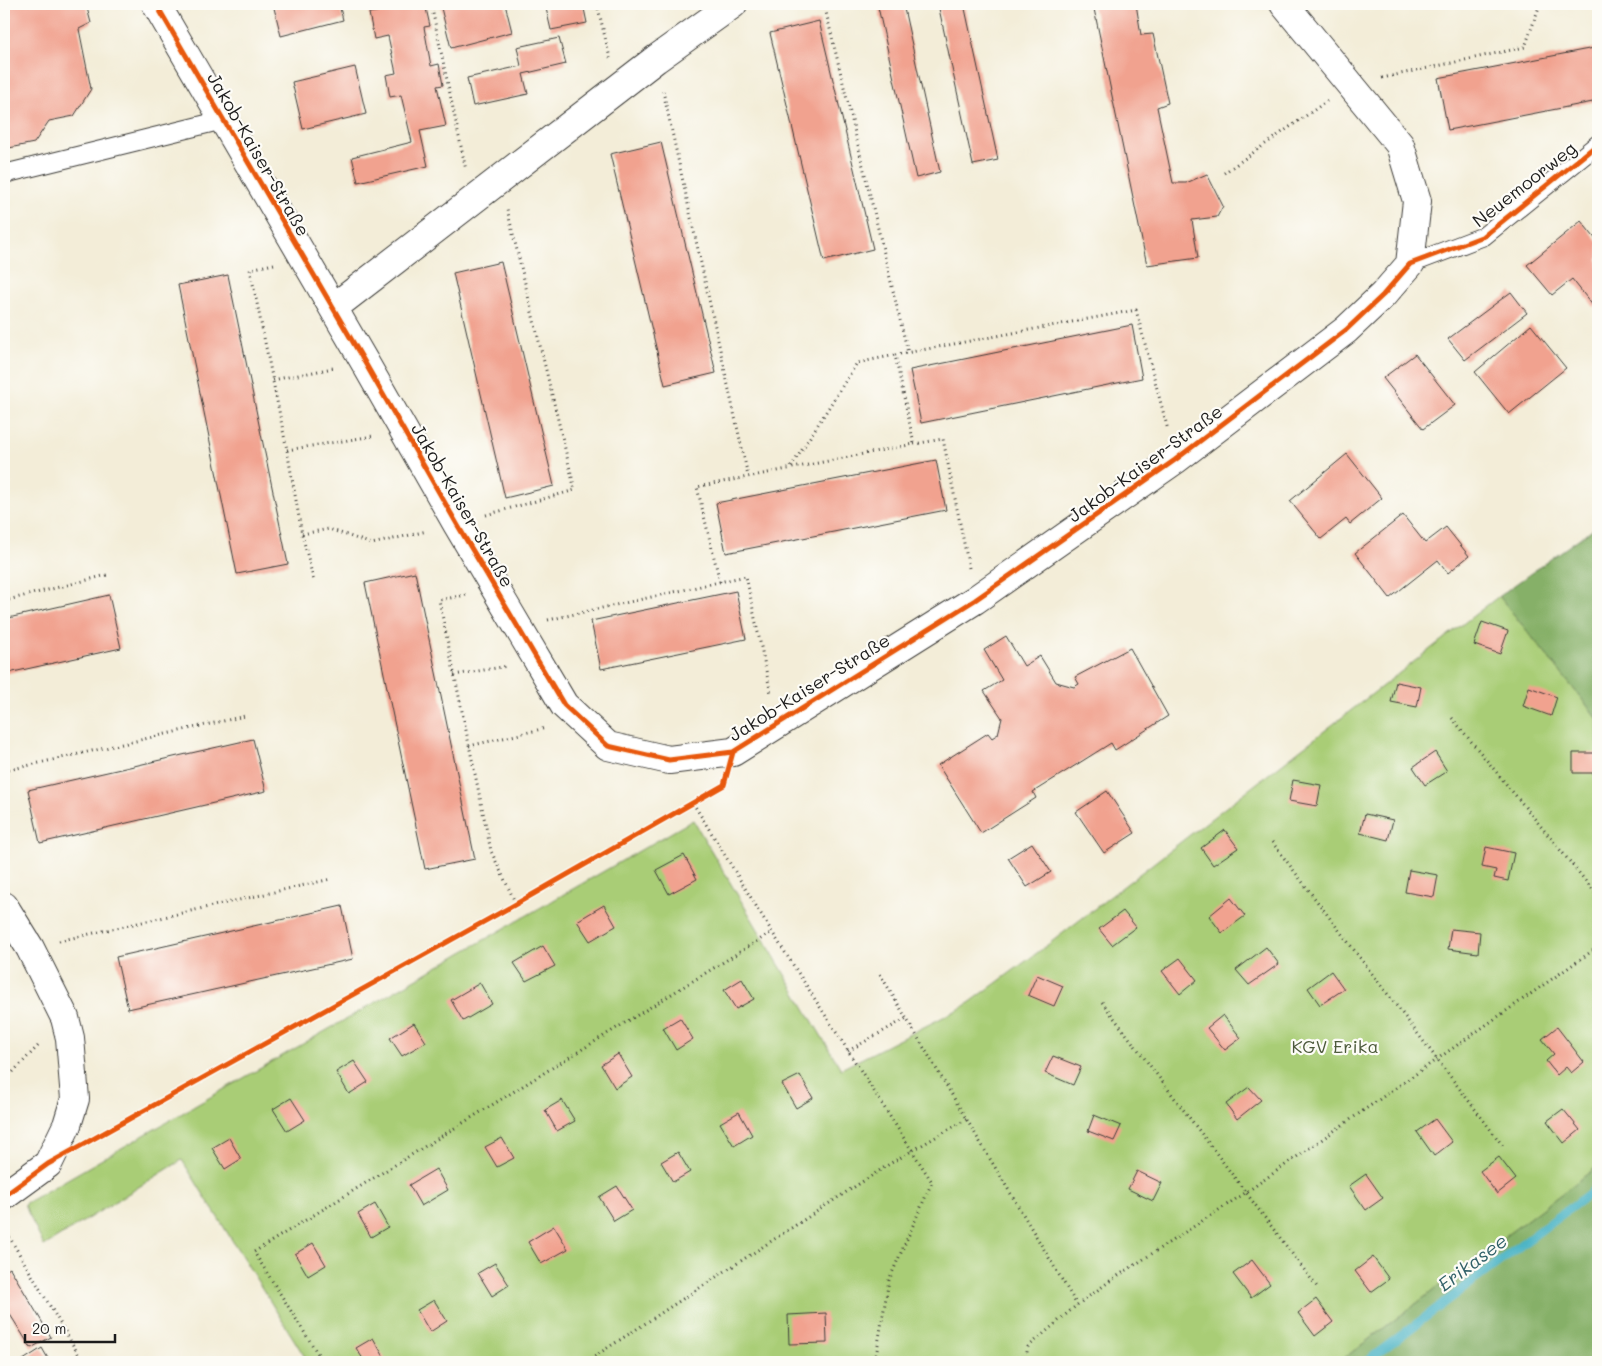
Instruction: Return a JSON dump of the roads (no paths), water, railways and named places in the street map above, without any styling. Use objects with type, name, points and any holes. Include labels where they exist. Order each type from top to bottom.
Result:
[{"type":"street","name":"Jakob-Kaiser-Straße","points":[[156,4],[405,431],[456,524],[564,705],[608,746],[669,760],[733,752],[975,600],[1176,460],[1346,330],[1383,296],[1410,264]]},
{"type":"street","points":[[333,308],[656,58],[733,4]]},
{"type":"street","points":[[1284,4],[1400,145],[1417,201],[1410,264]]},
{"type":"street","points":[[4,906],[30,948],[65,1018],[70,1038],[75,1100],[67,1125],[48,1164],[4,1196]]},
{"type":"lane","points":[[4,174],[223,120]]},
{"type":"lane","name":"Neuemoorweg","points":[[1410,264],[1484,236],[1598,144]]},
{"type":"waterway","name":"Erikasee","points":[[1366,1362],[1598,1187]]},
{"type":"park label","name":"KGV Erika","points":[[1335,1046]]}]
